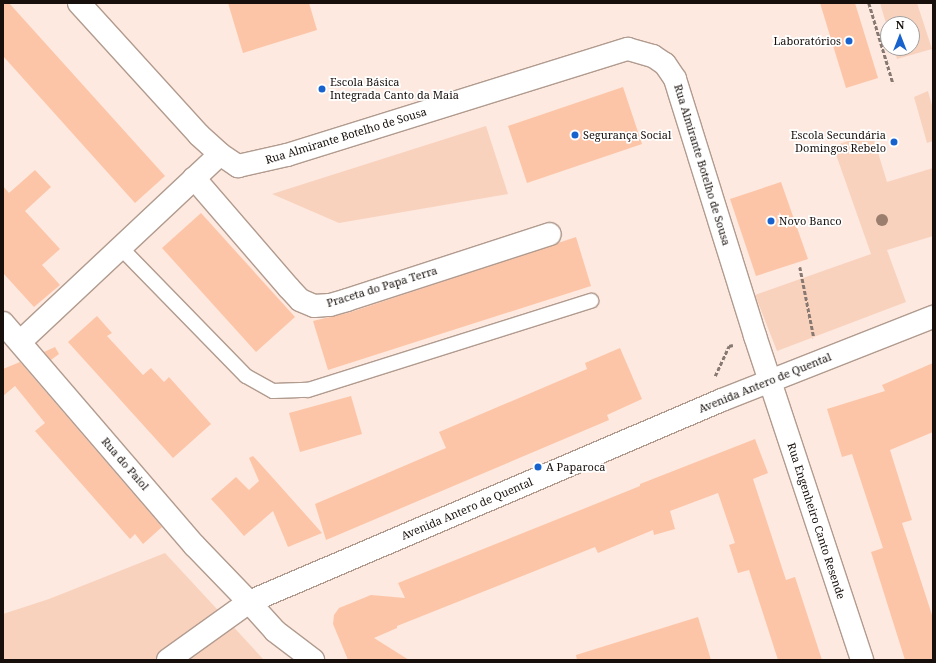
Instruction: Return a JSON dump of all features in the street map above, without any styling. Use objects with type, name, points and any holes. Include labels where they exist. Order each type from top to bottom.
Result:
[{"type":"street","name":"Rua Almirante Botelho de Sousa","points":[[79,3],[199,135],[220,154],[238,166],[286,155],[628,49],[648,54],[665,64],[675,79],[770,382]]},
{"type":"street","points":[[20,342],[220,154]]},
{"type":"street","name":"Praceta do Papa Terra","points":[[194,178],[300,300],[314,306],[330,305],[347,300],[550,234]]},
{"type":"street","name":"Avenida Antero de Quental","points":[[168,660],[249,602],[701,410],[932,315]]},
{"type":"street","name":"Rua do Paiol","points":[[3,323],[189,539],[275,631],[313,660]]},
{"type":"street","name":"Rua Engenheiro Canto Resende","points":[[770,382],[862,660]]},
{"type":"lane","points":[[121,248],[246,376],[273,391],[308,390],[591,301]]},
{"type":"path","points":[[869,3],[893,83]]},
{"type":"path","points":[[800,267],[818,362]]},
{"type":"shaded area","points":[[880,3],[917,3],[932,49],[920,52],[920,16],[884,16]]},
{"type":"shaded area","points":[[896,56],[908,56],[897,59]]},
{"type":"shaded area","points":[[928,91],[933,109],[933,141],[927,143],[914,97]]},
{"type":"shaded area","points":[[486,126],[508,194],[339,223],[272,194]]},
{"type":"shaded area","points":[[872,133],[887,182],[933,168],[933,236],[887,250],[906,302],[777,351],[755,295],[871,254],[833,146]]},
{"type":"shaded area","points":[[165,553],[264,660],[3,660],[3,614],[49,599]]},
{"type":"building","points":[[3,3],[9,3],[165,176],[135,203],[3,56]]},
{"type":"building","points":[[228,3],[309,3],[317,30],[243,53]]},
{"type":"building","name":"Laboratórios","points":[[820,3],[855,3],[878,78],[846,88]]},
{"type":"building","name":"Segurança Social","points":[[623,87],[642,144],[527,183],[508,126]]},
{"type":"building","points":[[35,170],[51,187],[25,211],[60,249],[42,265],[60,285],[34,307],[3,273],[3,186],[9,193]]},
{"type":"building","points":[[781,182],[808,259],[756,276],[730,199]]},
{"type":"building","points":[[201,213],[295,317],[256,352],[162,248]]},
{"type":"building","points":[[576,237],[591,286],[328,370],[313,321],[351,312]]},
{"type":"building","points":[[97,316],[112,333],[107,336],[143,375],[151,368],[164,382],[169,377],[211,424],[173,458],[68,342]]},
{"type":"building","points":[[55,347],[59,354],[51,360],[44,352]]},
{"type":"building","points":[[620,348],[642,399],[607,415],[609,420],[326,540],[315,504],[446,448],[439,432],[587,369],[585,363]]},
{"type":"building","points":[[20,362],[162,527],[143,544],[135,534],[130,539],[35,431],[45,423],[15,386],[3,396],[3,369]]},
{"type":"building","points":[[933,363],[933,432],[890,450],[912,520],[902,523],[933,618],[933,660],[905,660],[871,552],[883,548],[852,454],[842,457],[827,409],[885,391],[882,385]]},
{"type":"building","points":[[351,396],[362,434],[300,452],[289,413]]},
{"type":"building","points":[[755,439],[768,473],[753,479],[786,580],[795,577],[822,660],[778,660],[749,570],[738,573],[729,545],[735,543],[718,493],[670,511],[675,529],[654,535],[653,530],[598,553],[595,547],[397,626],[397,628],[374,638],[409,660],[348,660],[333,624],[334,615],[339,608],[371,595],[405,598],[398,583],[640,486],[640,484]]},
{"type":"building","points":[[253,456],[322,533],[288,547],[273,511],[244,536],[211,499],[236,477],[249,490],[259,481],[249,458]]},
{"type":"building","points":[[698,617],[711,660],[577,660],[576,655]]},
{"type":"place","name":"Laboratórios","points":[[849,41]]},
{"type":"place","name":"Escola Básica Integrada Canto da Maia","points":[[322,89]]},
{"type":"place","name":"Segurança Social","points":[[575,135]]},
{"type":"place","name":"Escola Secundária Domingos Rebelo","points":[[894,142]]},
{"type":"place","name":"Novo Banco","points":[[771,221]]},
{"type":"place","name":"A Paparoca","points":[[538,467]]}]
